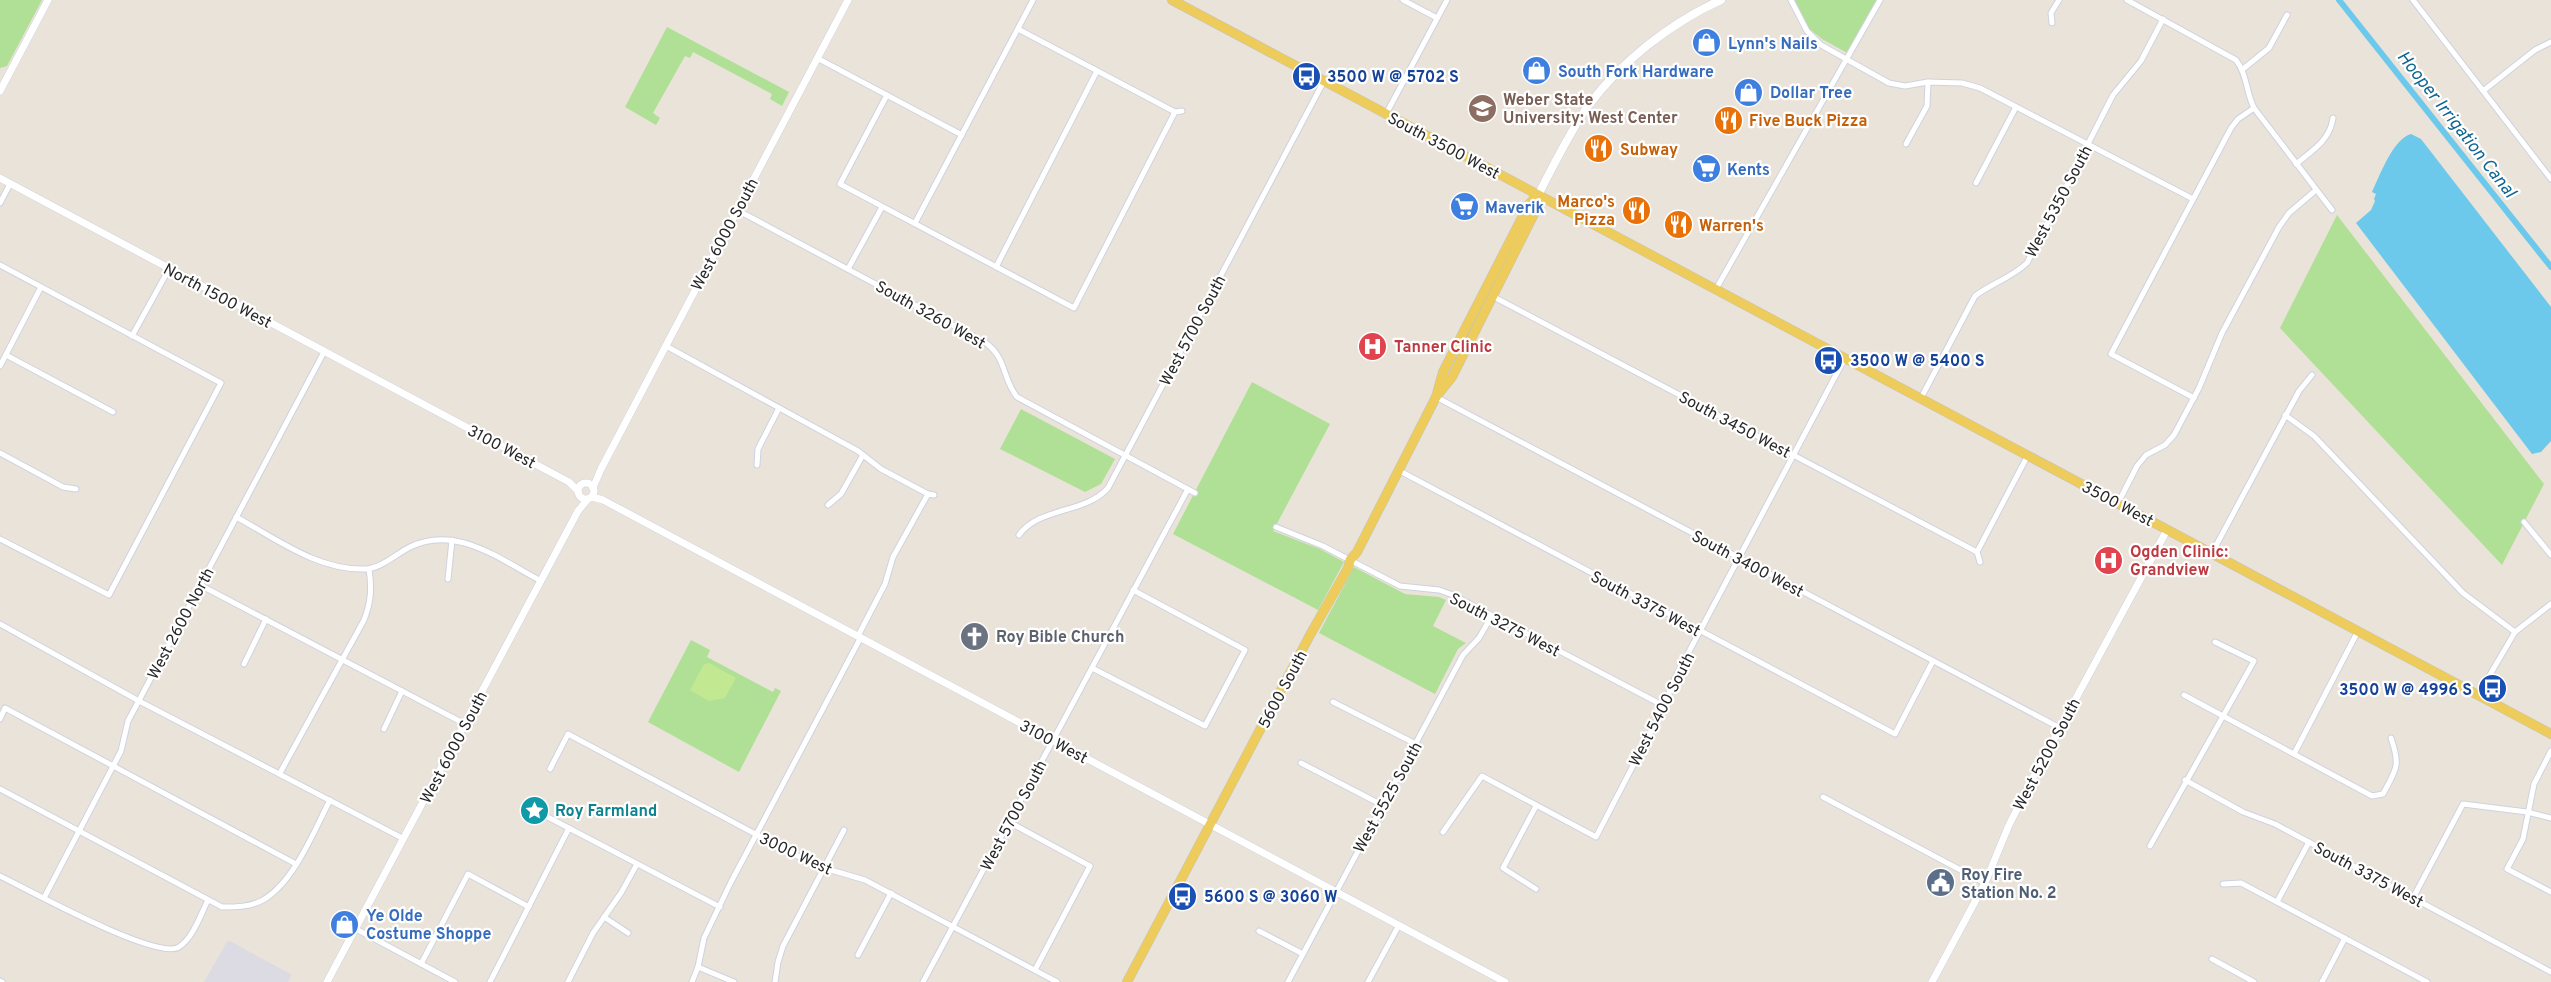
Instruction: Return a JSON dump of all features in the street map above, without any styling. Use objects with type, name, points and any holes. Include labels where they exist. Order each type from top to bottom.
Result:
[{"type":"main road","name":"South 3500 West","points":[[1172,0],[1716,289]]},
{"type":"main road","points":[[1538,195],[1587,109],[1604,87],[1654,41],[1720,0]]},
{"type":"main road","name":"5600 South","points":[[1127,982],[1348,568],[1350,560],[1436,397],[1452,377],[1537,208],[1538,195]]},
{"type":"main road","name":"5600 South","points":[[1436,397],[1443,372],[1529,204],[1538,195]]},
{"type":"main road","name":"3500 West","points":[[1716,289],[2551,734]]},
{"type":"street","points":[[0,91],[48,0]]},
{"type":"street","name":"West 6000 South","points":[[327,982],[848,0]]},
{"type":"street","points":[[915,224],[1033,0]]},
{"type":"street","points":[[1403,0],[1437,18]]},
{"type":"street","points":[[1386,114],[1447,0]]},
{"type":"street","points":[[1791,0],[1807,31],[1821,45],[1848,58],[1889,83],[1905,86],[1928,82],[1971,85],[2193,199]]},
{"type":"street","points":[[1716,289],[1880,0]]},
{"type":"street","points":[[2052,23],[2051,13],[2059,0]]},
{"type":"street","points":[[2127,0],[2226,53],[2243,69],[2247,94],[2254,108],[2332,210]]},
{"type":"street","points":[[2413,0],[2551,179]]},
{"type":"street","points":[[2243,69],[2269,48],[2287,15]]},
{"type":"street","name":"West 5350 South","points":[[1921,398],[1975,296],[1986,287],[2015,274],[2027,262],[2113,95],[2141,61],[2163,19]]},
{"type":"street","points":[[1017,29],[1175,112],[1182,111]]},
{"type":"street","points":[[2483,91],[2535,50],[2551,42]]},
{"type":"street","points":[[817,58],[962,135]]},
{"type":"street","points":[[996,267],[1097,71]]},
{"type":"street","points":[[0,72],[8,76]]},
{"type":"street","name":"West 5700 South","points":[[1019,535],[1027,524],[1103,494],[1324,81]]},
{"type":"street","points":[[1906,144],[1927,106],[1928,82]]},
{"type":"street","points":[[887,95],[840,184],[1074,308],[1175,112]]},
{"type":"street","points":[[1976,183],[2016,107]]},
{"type":"street","points":[[2194,398],[2111,354],[2231,128],[2238,118],[2254,108]]},
{"type":"street","points":[[2296,164],[2326,139],[2332,128],[2333,117]]},
{"type":"street","name":"North 1500 West","points":[[0,178],[436,410]]},
{"type":"street","points":[[0,203],[10,184]]},
{"type":"street","points":[[2118,503],[2146,455],[2165,445],[2174,435],[2194,398],[2222,333],[2279,227],[2289,213],[2316,190]]},
{"type":"street","points":[[848,269],[882,207]]},
{"type":"street","name":"South 3260 West","points":[[737,210],[986,343],[1000,355],[1007,381],[1017,397],[1194,493]]},
{"type":"street","points":[[0,265],[221,383],[109,595],[0,539]]},
{"type":"street","points":[[132,336],[169,268]]},
{"type":"street","points":[[0,366],[41,288]]},
{"type":"street","name":"South 3450 West","points":[[1492,296],[1977,552]]},
{"type":"street","points":[[666,346],[863,455],[881,469],[931,494],[893,557],[885,584],[859,637],[704,938],[698,967],[692,982]]},
{"type":"street","name":"West 2600 North","points":[[44,898],[121,751],[128,721],[324,351]]},
{"type":"street","points":[[6,355],[113,412]]},
{"type":"street","name":"West 5400 South","points":[[1536,806],[1596,837],[1700,632],[1845,358]]},
{"type":"street","points":[[2212,553],[2299,390],[2312,375]]},
{"type":"street","name":"South 3400 West","points":[[1436,397],[2060,728]]},
{"type":"street","points":[[757,465],[758,449],[779,408]]},
{"type":"street","name":"3100 West","points":[[436,410],[1506,982]]},
{"type":"street","points":[[2285,416],[2314,436],[2463,593],[2515,632]]},
{"type":"street","points":[[0,453],[63,487],[76,489]]},
{"type":"street","points":[[828,505],[841,494],[863,455]]},
{"type":"street","points":[[1980,562],[1977,552],[2028,455]]},
{"type":"street","name":"South 3375 West","points":[[1398,470],[1895,734],[1933,661]]},
{"type":"street","name":"West 5700 South","points":[[923,982],[1188,489]]},
{"type":"street","points":[[236,517],[313,560],[335,567],[369,569],[429,540],[452,540],[474,545],[541,581]]},
{"type":"street","points":[[2524,522],[2551,555]]},
{"type":"street","name":"South 3275 West","points":[[1276,527],[1350,560],[1400,586],[1439,590],[1453,595],[1664,706]]},
{"type":"street","name":"West 5200 South","points":[[1932,982],[1985,883],[2009,825],[2167,530]]},
{"type":"street","points":[[448,579],[452,540]]},
{"type":"street","points":[[280,773],[343,660],[370,604],[372,590],[369,569]]},
{"type":"street","points":[[201,585],[465,724]]},
{"type":"street","points":[[1092,668],[1205,726],[1245,650],[1133,590]]},
{"type":"street","points":[[2478,695],[2515,632],[2551,604]]},
{"type":"street","name":"West 5525 South","points":[[1288,982],[1463,655],[1479,638],[1491,617]]},
{"type":"street","points":[[244,664],[266,619]]},
{"type":"street","points":[[0,624],[139,701],[404,839]]},
{"type":"street","points":[[2294,754],[2358,631]]},
{"type":"street","points":[[2150,846],[2185,780],[2254,661],[2215,642]]},
{"type":"street","points":[[384,729],[402,691]]},
{"type":"street","points":[[2184,695],[2372,796],[2383,794],[2397,766],[2397,756],[2391,738]]},
{"type":"street","points":[[1333,702],[1416,744]]},
{"type":"street","points":[[0,719],[5,708],[296,864]]},
{"type":"street","name":"3000 West","points":[[550,769],[568,734],[824,868],[865,880],[891,893],[1057,982]]},
{"type":"street","points":[[2551,751],[2534,784],[2523,839],[2507,869],[2551,892]]},
{"type":"street","points":[[1301,763],[1384,806]]},
{"type":"street","points":[[1443,832],[1482,776],[1536,806],[1503,868],[1536,889]]},
{"type":"street","name":"South 3375 West","points":[[2185,780],[2308,842],[2551,972]]},
{"type":"street","points":[[0,789],[222,907],[242,907],[261,901],[276,891],[296,864],[330,800]]},
{"type":"street","points":[[1823,797],[1985,883]]},
{"type":"street","points":[[2414,898],[2463,804],[2527,812],[2551,818]]},
{"type":"street","points":[[540,813],[720,907]]},
{"type":"street","points":[[1009,822],[1090,866],[1035,970]]},
{"type":"street","points":[[490,982],[569,828]]},
{"type":"street","points":[[775,982],[783,946],[844,830]]},
{"type":"street","points":[[2277,902],[2308,842]]},
{"type":"street","points":[[568,982],[593,933],[637,864]]},
{"type":"street","points":[[421,964],[468,874],[529,906]]},
{"type":"street","points":[[0,876],[150,946],[164,950],[178,948],[188,938],[208,900]]},
{"type":"street","points":[[2223,884],[2241,883],[2427,982]]},
{"type":"street","points":[[858,955],[891,893]]},
{"type":"street","points":[[604,917],[628,933]]},
{"type":"street","points":[[1368,982],[1399,925]]},
{"type":"street","points":[[356,929],[455,982]]},
{"type":"street","points":[[1259,931],[1303,954]]},
{"type":"street","points":[[2322,982],[2345,938]]},
{"type":"street","points":[[2212,959],[2254,982]]},
{"type":"street","points":[[698,967],[734,982]]},
{"type":"shaded area","points":[[228,940],[292,975],[288,982],[204,982]]},
{"type":"green space","points":[[0,0],[42,0],[7,66],[0,68]]},
{"type":"green space","points":[[1793,0],[1879,0],[1849,54],[1822,39],[1805,25]]},
{"type":"green space","points":[[667,27],[789,92],[782,106],[770,99],[772,94],[693,52],[690,58],[685,56],[653,113],[660,118],[656,125],[625,107]]},
{"type":"green space","points":[[2337,215],[2544,484],[2502,565],[2280,328]]},
{"type":"green space","points":[[1252,382],[1330,424],[1273,531],[1320,549],[1344,562],[1318,610],[1173,534]]},
{"type":"green space","points":[[1021,409],[1115,459],[1101,484],[1085,492],[1000,449]]},
{"type":"green space","points":[[1354,567],[1405,594],[1439,597],[1446,600],[1433,626],[1466,643],[1458,649],[1435,694],[1319,633]]},
{"type":"green space","points":[[691,640],[710,650],[707,657],[773,692],[775,688],[781,691],[739,772],[648,722]]},
{"type":"green space","points":[[709,663],[736,678],[725,698],[709,701],[690,690],[704,664]]},
{"type":"water","points":[[2411,134],[2421,139],[2551,307],[2551,441],[2541,452],[2532,454],[2356,223],[2371,210],[2376,194],[2372,192],[2393,150],[2404,137]]},
{"type":"waterway","name":"Hooper Irrigation Canal","points":[[2339,0],[2551,267]]},
{"type":"place","name":"Lynn's Nails","points":[[1707,43]]},
{"type":"place","name":"South Fork Hardware","points":[[1537,71]]},
{"type":"place","name":"3500 W @ 5702 S","points":[[1306,76]]},
{"type":"place","name":"Dollar Tree","points":[[1749,92]]},
{"type":"place","name":"Weber State University: West Center","points":[[1482,108]]},
{"type":"place","name":"Five Buck Pizza","points":[[1728,120]]},
{"type":"place","name":"Subway","points":[[1599,149]]},
{"type":"place","name":"Kents","points":[[1706,169]]},
{"type":"place","name":"Maverik","points":[[1464,207]]},
{"type":"place","name":"Marco's Pizza","points":[[1636,210]]},
{"type":"place","name":"Warren's","points":[[1678,225]]},
{"type":"place","name":"Tanner Clinic","points":[[1373,346]]},
{"type":"place","name":"3500 W @ 5400 S","points":[[1829,360]]},
{"type":"place","name":"Ogden Clinic: Grandview","points":[[2109,560]]},
{"type":"place","name":"Roy Bible Church","points":[[975,636]]},
{"type":"place","name":"3500 W @ 4996 S","points":[[2493,689]]},
{"type":"place","name":"Roy Farmland","points":[[534,810]]},
{"type":"place","name":"Roy Fire Station No. 2","points":[[1940,883]]},
{"type":"place","name":"5600 S @ 3060 W","points":[[1183,896]]},
{"type":"place","name":"Ye Olde Costume Shoppe","points":[[345,924]]}]
